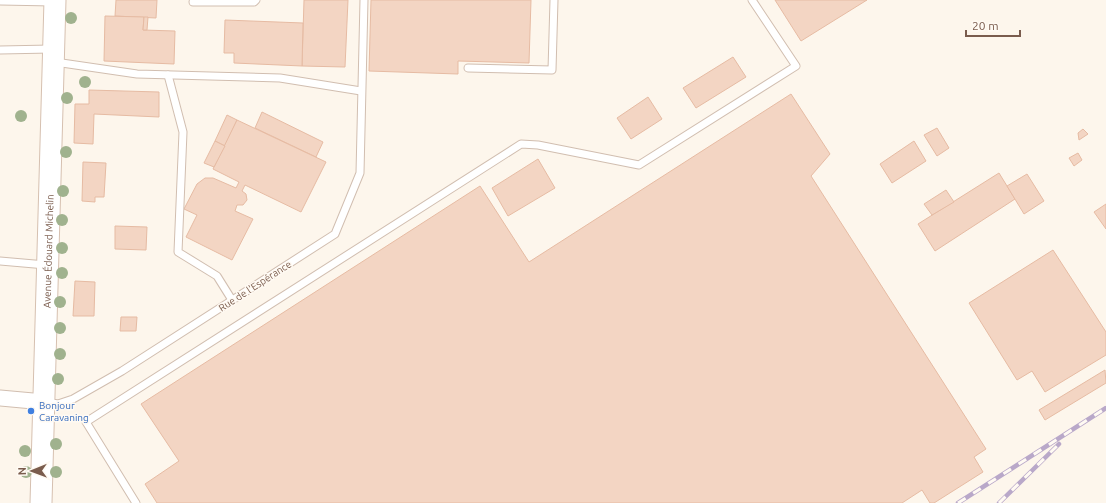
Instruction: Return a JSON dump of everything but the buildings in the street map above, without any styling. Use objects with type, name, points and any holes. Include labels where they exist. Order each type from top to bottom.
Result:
[{"type":"main road","name":"Avenue Édouard Michelin","points":[[41,503],[55,1]]},
{"type":"street","points":[[0,398],[44,402]]},
{"type":"lane","points":[[193,2],[254,2],[256,0]]},
{"type":"lane","name":"Rue de l'Espérance","points":[[44,402],[58,404],[73,399],[122,371],[336,234],[360,173],[364,0]]},
{"type":"lane","points":[[468,68],[552,70],[554,0]]},
{"type":"lane","points":[[136,503],[86,422],[521,144],[538,145],[639,165],[796,66],[752,0]]},
{"type":"lane","points":[[0,1],[55,1]]},
{"type":"lane","points":[[0,50],[53,55],[137,74],[280,78],[361,91]]},
{"type":"lane","points":[[168,75],[183,132],[178,252],[217,276],[232,300]]},
{"type":"lane","points":[[0,261],[48,266]]},
{"type":"railway","points":[[958,503],[1106,408]]},
{"type":"railway","points":[[999,503],[1059,444]]},
{"type":"place","name":"Bonjour Caravaning","points":[[31,411]]}]
